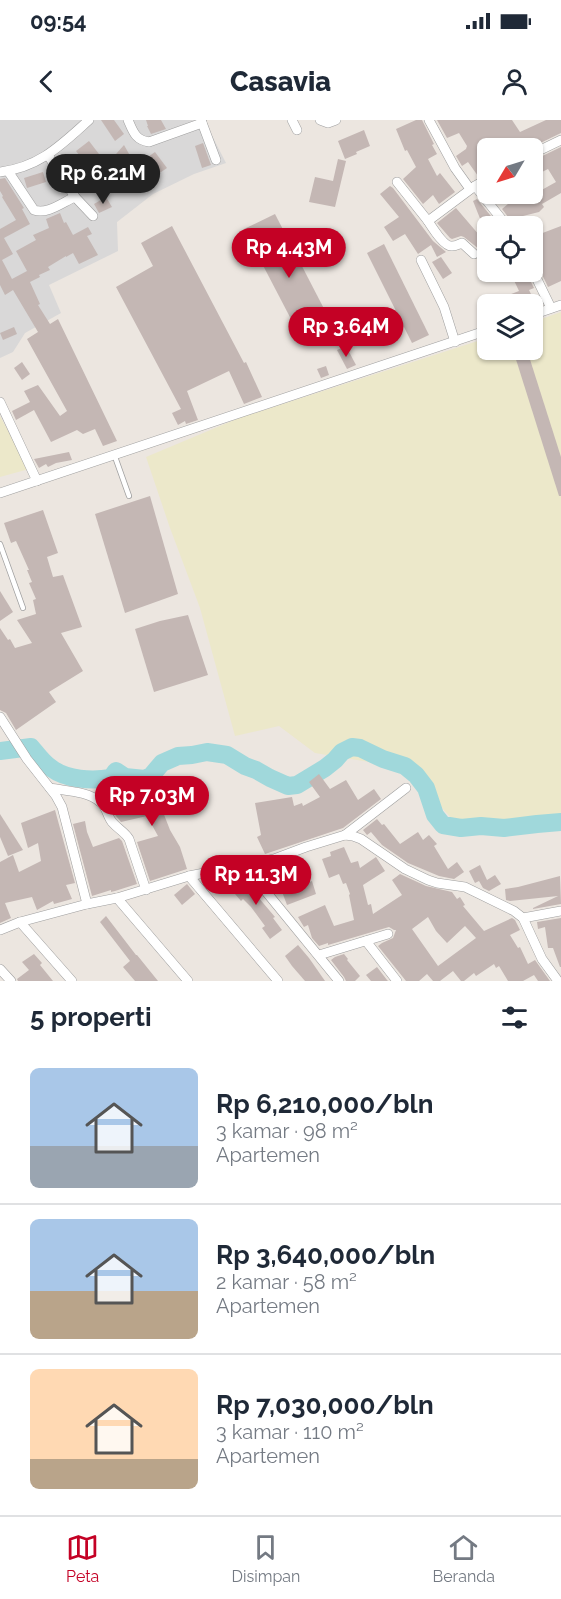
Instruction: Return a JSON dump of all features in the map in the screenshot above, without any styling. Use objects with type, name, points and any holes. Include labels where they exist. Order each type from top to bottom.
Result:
[{"type":"street","points":[[75,197],[47,210],[40,212],[34,210],[4,171],[31,165],[48,155],[89,120]]},
{"type":"street","points":[[128,120],[136,136],[141,141],[148,142],[201,122],[216,160]]},
{"type":"street","points":[[292,120],[297,130]]},
{"type":"street","points":[[320,120],[328,123],[336,120]]},
{"type":"street","points":[[429,120],[455,168],[498,216]]},
{"type":"street","points":[[543,149],[561,140]]},
{"type":"street","points":[[48,155],[75,197],[93,216]]},
{"type":"street","points":[[397,182],[436,234],[449,246],[462,243],[474,254]]},
{"type":"street","points":[[428,221],[477,185]]},
{"type":"street","points":[[421,260],[444,307],[455,342]]},
{"type":"street","points":[[540,282],[556,306]]},
{"type":"street","points":[[0,493],[477,334]]},
{"type":"street","points":[[0,402],[37,481]]},
{"type":"street","points":[[0,717],[27,759],[56,796],[66,817],[87,904]]},
{"type":"street","points":[[50,788],[92,796],[101,802],[113,823],[127,835],[146,890]]},
{"type":"street","points":[[0,930],[20,922],[117,898],[189,876],[274,859],[345,834],[406,788]]},
{"type":"street","points":[[345,834],[361,839],[405,869],[428,880],[465,887],[514,911],[524,918],[542,959],[558,981]]},
{"type":"street","points":[[245,866],[339,981]]},
{"type":"street","points":[[189,876],[278,981]]},
{"type":"street","points":[[117,898],[188,981]]},
{"type":"street","points":[[524,918],[561,911]]},
{"type":"street","points":[[20,922],[72,981]]},
{"type":"street","points":[[319,956],[388,934]]},
{"type":"street","points":[[366,941],[398,981]]},
{"type":"street","points":[[0,969],[11,981]]},
{"type":"lane","points":[[114,454],[129,496]]},
{"type":"lane","points":[[0,544],[23,608]]},
{"type":"shaded area","points":[[0,120],[204,120],[226,163],[194,174],[153,194],[117,222],[118,251],[49,285],[61,313],[25,333],[13,352],[0,358]]},
{"type":"shaded area","points":[[561,312],[561,817],[547,820],[455,822],[405,768],[315,753],[279,726],[235,736],[200,608],[146,457],[239,418],[477,341],[477,360],[543,360],[543,318]]},
{"type":"shaded area","points":[[0,416],[29,469],[0,477]]},
{"type":"building","points":[[101,120],[114,120],[124,134],[115,141]]},
{"type":"building","points":[[146,120],[161,120],[166,129],[151,134]]},
{"type":"building","points":[[416,120],[422,120],[434,144],[432,145],[437,154],[428,159],[437,176],[440,173],[455,192],[439,204],[433,195],[423,204],[403,179],[416,167],[407,150],[405,151],[396,129]]},
{"type":"building","points":[[437,120],[512,120],[520,132],[546,120],[561,120],[561,133],[543,142],[543,138],[477,138],[477,175],[468,162],[462,166],[456,156],[467,146],[459,133],[447,138]]},
{"type":"building","points":[[364,130],[370,146],[345,159],[338,141]]},
{"type":"building","points":[[89,141],[99,154],[86,164],[76,151]]},
{"type":"building","points":[[203,143],[211,165],[202,168],[195,146]]},
{"type":"building","points":[[124,145],[133,161],[111,174],[114,176],[102,189],[93,180]]},
{"type":"building","points":[[561,147],[561,193],[543,203],[543,189],[556,182],[548,169],[543,172],[543,156]]},
{"type":"building","points":[[155,152],[167,168],[136,192],[130,182],[151,168],[145,159]]},
{"type":"building","points":[[338,159],[346,161],[335,207],[309,202],[315,177],[333,181]]},
{"type":"building","points":[[43,172],[46,182],[27,188],[24,178]]},
{"type":"building","points":[[5,178],[24,208],[22,209],[30,224],[4,238],[13,254],[2,260],[12,279],[27,271],[16,251],[36,240],[33,235],[49,228],[46,219],[60,213],[73,235],[88,227],[92,234],[87,236],[98,255],[79,264],[73,253],[48,267],[50,270],[30,282],[40,304],[38,305],[50,324],[58,319],[117,441],[103,446],[95,429],[83,434],[77,430],[51,442],[34,410],[16,420],[12,411],[30,402],[24,391],[38,385],[60,416],[67,411],[27,339],[38,332],[13,290],[5,295],[0,285],[0,229],[16,220],[0,191],[0,179]]},
{"type":"building","points":[[390,186],[433,241],[446,252],[437,257],[431,245],[418,254],[405,234],[393,241],[384,227],[399,217],[380,194]]},
{"type":"building","points":[[106,197],[112,207],[99,213],[94,204]]},
{"type":"building","points":[[477,199],[477,204],[481,204],[491,216],[479,216],[473,201]]},
{"type":"building","points":[[508,204],[542,204],[544,207],[539,212],[523,216],[507,216],[502,209]]},
{"type":"building","points":[[456,208],[477,232],[477,247],[464,237],[450,238],[437,223]]},
{"type":"building","points":[[275,214],[335,330],[304,344],[244,229]]},
{"type":"building","points":[[172,226],[244,363],[246,362],[262,397],[244,404],[229,371],[187,391],[198,420],[186,424],[185,421],[178,425],[172,413],[181,409],[116,287],[153,266],[141,243]]},
{"type":"building","points":[[561,226],[561,281],[548,287],[543,276],[543,233]]},
{"type":"building","points":[[384,244],[429,335],[412,343],[367,253]]},
{"type":"building","points":[[441,257],[452,273],[443,279],[432,262]]},
{"type":"building","points":[[515,282],[531,282],[534,288],[529,290],[531,294],[511,294],[519,291]]},
{"type":"building","points":[[14,327],[17,334],[3,340],[0,333]]},
{"type":"building","points":[[346,346],[356,365],[347,369],[337,350]]},
{"type":"building","points":[[516,360],[530,360],[561,457],[561,496],[559,496]]},
{"type":"building","points":[[22,362],[30,374],[22,380],[14,368]]},
{"type":"building","points":[[326,366],[329,375],[321,378],[317,369]]},
{"type":"building","points":[[69,452],[72,460],[48,467],[46,464],[39,468],[34,459]]},
{"type":"building","points":[[150,496],[178,594],[125,613],[95,514]]},
{"type":"building","points":[[43,510],[58,553],[47,557],[53,577],[63,575],[82,627],[61,633],[83,671],[49,692],[56,702],[16,730],[6,713],[0,710],[0,628],[15,648],[32,643],[17,620],[36,614],[33,600],[36,599],[29,583],[32,582],[27,570],[29,570],[16,541],[11,543],[4,523]]},
{"type":"building","points":[[0,591],[13,612],[0,621]]},
{"type":"building","points":[[188,615],[208,675],[154,692],[135,629]]},
{"type":"building","points":[[319,774],[330,789],[346,780],[358,800],[374,789],[381,799],[343,828],[265,854],[257,837],[261,835],[255,803],[292,797],[294,806],[302,803],[303,806],[320,797],[309,782]]},
{"type":"building","points":[[168,781],[174,810],[163,812],[180,847],[187,869],[150,881],[137,842],[158,836],[147,816],[121,822],[111,805],[108,793]]},
{"type":"building","points":[[55,810],[75,883],[66,885],[72,899],[54,904],[53,901],[37,910],[32,897],[5,903],[11,918],[0,923],[0,862],[13,855],[19,872],[41,861],[38,843],[28,848],[21,823]]},
{"type":"building","points":[[0,814],[23,850],[8,856],[0,837]]},
{"type":"building","points":[[377,819],[400,844],[418,832],[423,840],[429,835],[437,844],[434,846],[448,869],[457,862],[464,872],[454,879],[439,876],[408,863],[382,845],[371,832],[367,835],[363,830]]},
{"type":"building","points":[[85,821],[93,847],[119,838],[122,841],[137,884],[92,896],[73,824]]},
{"type":"building","points":[[344,847],[351,863],[358,861],[360,868],[376,857],[385,871],[363,885],[373,914],[402,895],[392,880],[400,874],[426,886],[452,892],[457,899],[460,897],[465,905],[463,906],[484,931],[512,918],[520,930],[510,935],[518,948],[520,947],[528,964],[535,960],[550,981],[538,981],[534,975],[523,981],[508,981],[499,966],[496,968],[494,964],[476,976],[474,973],[464,981],[461,981],[453,971],[440,981],[433,981],[427,974],[419,981],[406,981],[378,946],[393,938],[396,930],[389,927],[319,946],[312,938],[308,925],[304,927],[298,917],[325,905],[334,926],[354,920],[346,883],[343,884],[339,874],[329,878],[322,859],[331,856],[330,852]],"holes":[[[428,917],[436,931],[447,943],[465,926],[476,938],[438,966],[412,929]]]},
{"type":"building","points":[[480,865],[487,880],[495,875],[501,884],[489,891],[483,888],[479,881],[475,883],[469,871]]},
{"type":"building","points":[[283,873],[291,889],[312,881],[316,894],[287,905],[274,877]]},
{"type":"building","points":[[244,875],[282,930],[270,939],[262,928],[265,926],[251,907],[243,899],[241,901],[229,887]]},
{"type":"building","points":[[560,876],[561,904],[533,909],[558,896],[506,900],[505,889]]},
{"type":"building","points":[[187,884],[195,894],[182,905],[174,895]]},
{"type":"building","points":[[106,916],[158,981],[135,981],[123,967],[130,961],[100,922]]},
{"type":"building","points":[[561,918],[560,967],[553,948],[548,948],[545,927],[538,929],[537,922]]},
{"type":"building","points":[[298,945],[325,981],[305,981],[292,966],[285,956]]},
{"type":"building","points":[[34,954],[53,981],[18,981],[17,979],[29,970],[22,962]]},
{"type":"building","points":[[344,954],[360,976],[355,981],[346,981],[331,960]]},
{"type":"building","points":[[377,967],[388,981],[371,981],[366,975]]},
{"type":"waterway","points":[[0,751],[31,747],[45,764],[57,772],[80,779],[111,778],[116,771],[125,777],[145,779],[151,776],[162,763],[178,756],[207,752],[227,755],[288,786],[297,785],[325,768],[342,752],[352,747],[360,748],[405,766],[416,775],[426,788],[435,815],[443,825],[461,828],[481,826],[504,828],[561,822]]}]
